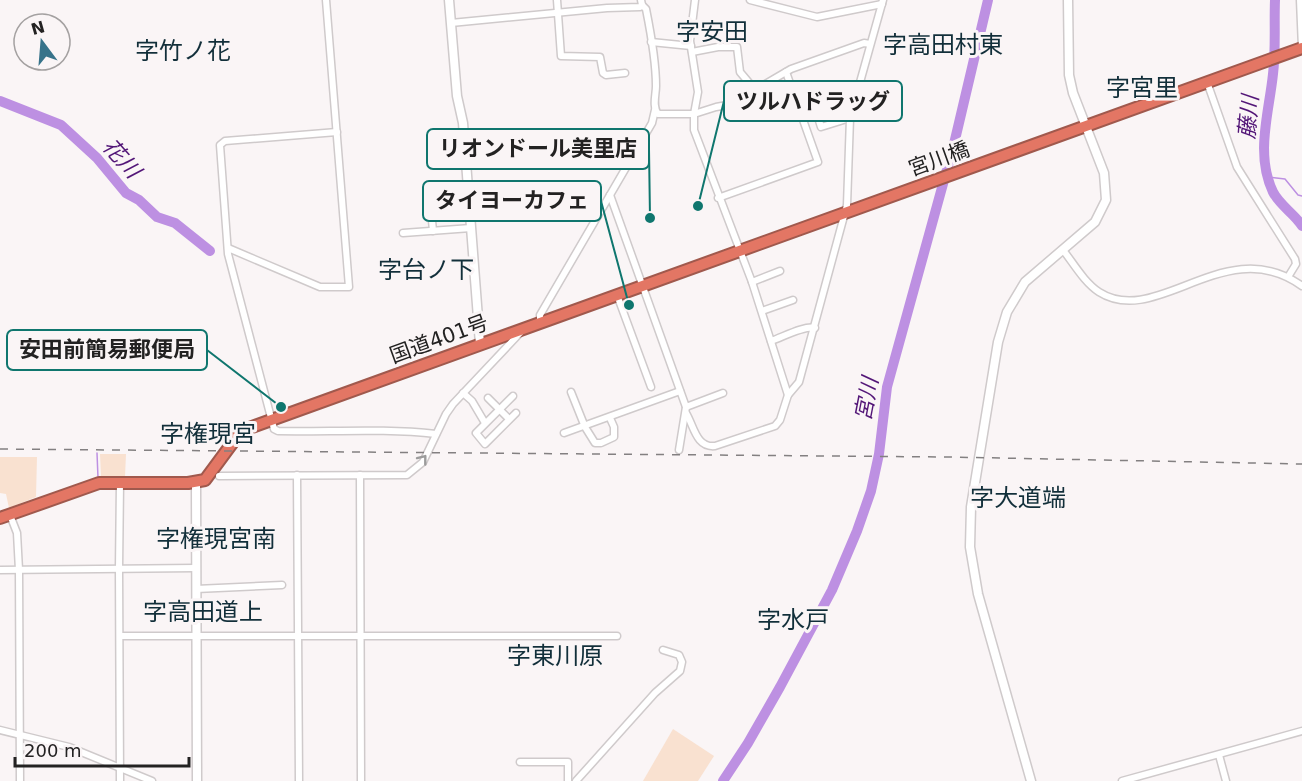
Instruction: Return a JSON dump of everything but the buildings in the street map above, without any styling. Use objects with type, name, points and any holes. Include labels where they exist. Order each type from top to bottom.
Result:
[{"type":"highway","points":[[1087,126],[1301,48]]},
{"type":"highway","name":"宮川橋","points":[[906,191],[1087,126]]},
{"type":"highway","name":"国道401号","points":[[196,482],[205,480],[244,431],[906,191]]},
{"type":"highway","points":[[5,516],[99,483],[196,482]]},
{"type":"street","points":[[228,248],[320,287],[349,287],[326,0]]},
{"type":"street","points":[[449,0],[457,96],[463,123],[480,344]]},
{"type":"street","points":[[557,0],[561,56],[600,57],[603,73],[606,75],[625,74]]},
{"type":"street","points":[[695,0],[692,49],[698,92],[694,130],[718,198],[752,282],[788,395]]},
{"type":"street","points":[[610,195],[699,441],[707,446],[715,446],[775,426],[780,420],[788,395],[799,382],[845,213],[850,118],[882,2],[817,17],[750,0]]},
{"type":"street","points":[[1031,781],[978,594],[970,547],[971,507],[998,342],[1007,312],[1025,282],[1095,222],[1106,200],[1104,173],[1074,93],[1070,75],[1068,0]]},
{"type":"street","points":[[1300,0],[1301,48]]},
{"type":"street","points":[[451,23],[640,7],[641,3],[646,9],[655,68],[656,110],[652,123],[540,315],[540,322]]},
{"type":"street","points":[[651,42],[692,49],[737,47],[740,72],[756,91]]},
{"type":"street","points":[[656,110],[658,114],[694,114],[744,102],[753,97],[756,91],[786,72],[864,43],[870,44]]},
{"type":"street","points":[[718,198],[818,162],[786,72]]},
{"type":"street","points":[[1207,82],[1237,167],[1295,259],[1296,264],[1288,277]]},
{"type":"street","points":[[850,118],[821,127],[813,112],[855,99]]},
{"type":"street","points":[[337,132],[222,142],[220,150],[228,248],[274,429],[278,431],[411,431],[436,434]]},
{"type":"street","points":[[430,199],[433,231]]},
{"type":"street","points":[[403,233],[471,228]]},
{"type":"street","points":[[1063,250],[1092,287],[1111,298],[1120,300],[1142,299],[1220,272],[1240,268],[1261,269],[1288,277],[1302,286]]},
{"type":"street","points":[[752,282],[780,271]]},
{"type":"street","points":[[617,295],[651,387]]},
{"type":"street","points":[[762,311],[793,300]]},
{"type":"street","points":[[771,341],[795,333],[801,328],[811,326],[814,328]]},
{"type":"street","points":[[219,476],[408,475],[423,462],[446,414],[520,333],[520,330]]},
{"type":"street","points":[[564,433],[680,391]]},
{"type":"street","points":[[571,392],[585,427],[596,443],[608,441],[615,435],[610,418]]},
{"type":"street","points":[[463,393],[472,401],[486,423]]},
{"type":"street","points":[[686,410],[723,393]]},
{"type":"street","points":[[513,396],[476,433],[485,444],[516,413]]},
{"type":"street","points":[[488,398],[509,419]]},
{"type":"street","points":[[678,450],[686,410]]},
{"type":"street","points":[[297,475],[299,781]]},
{"type":"street","points":[[360,475],[361,781]]},
{"type":"street","points":[[196,482],[197,781]]},
{"type":"street","points":[[120,483],[120,781]]},
{"type":"street","points":[[5,516],[17,533],[20,781]]},
{"type":"street","points":[[0,570],[196,568]]},
{"type":"street","points":[[196,589],[282,585]]},
{"type":"street","points":[[121,636],[617,636]]},
{"type":"street","points":[[576,781],[655,693],[680,671],[682,662],[679,655],[663,650]]},
{"type":"street","points":[[0,730],[69,747],[152,781]]},
{"type":"street","points":[[1122,781],[1302,731]]},
{"type":"street","points":[[1219,755],[1226,781]]},
{"type":"street","points":[[520,762],[568,762],[568,781]]},
{"type":"shaded area","points":[[100,454],[126,454],[125,477],[101,476]]},
{"type":"shaded area","points":[[0,457],[37,457],[36,497],[9,508],[6,494],[0,493]]},
{"type":"shaded area","points":[[673,729],[714,756],[698,781],[643,781]]},
{"type":"waterway","name":"宮川","points":[[723,781],[780,687],[832,590],[871,491],[879,454],[887,387],[954,144],[988,0]]},
{"type":"waterway","name":"藤川","points":[[1275,0],[1274,65],[1265,133],[1265,163],[1273,192],[1302,226]]},
{"type":"waterway","name":"花川","points":[[0,101],[61,125],[97,158],[126,193],[139,200],[157,217],[175,223],[210,251]]},
{"type":"waterway","points":[[1267,177],[1285,179],[1298,195],[1302,196]]},
{"type":"waterway","points":[[97,453],[98,478]]},
{"type":"railway","points":[[0,449],[948,457],[1302,464]]},
{"type":"place","name":"ツルハドラッグ","points":[[698,206]]},
{"type":"place","name":"リオンドール美里店","points":[[650,218]]},
{"type":"place","name":"タイヨーカフェ","points":[[629,305]]},
{"type":"place","name":"安田前簡易郵便局","points":[[281,407]]},
{"type":"district","name":"字安田","points":[[712,32]]},
{"type":"district","name":"字高田村東","points":[[943,45]]},
{"type":"district","name":"字竹ノ花","points":[[183,51]]},
{"type":"district","name":"字宮里","points":[[1142,88]]},
{"type":"district","name":"字台ノ下","points":[[426,270]]},
{"type":"district","name":"字権現宮","points":[[208,434]]},
{"type":"district","name":"字大道端","points":[[1018,498]]},
{"type":"district","name":"字権現宮南","points":[[216,539]]},
{"type":"district","name":"字高田道上","points":[[203,612]]},
{"type":"district","name":"字水戸","points":[[793,620]]},
{"type":"district","name":"字東川原","points":[[555,656]]}]
